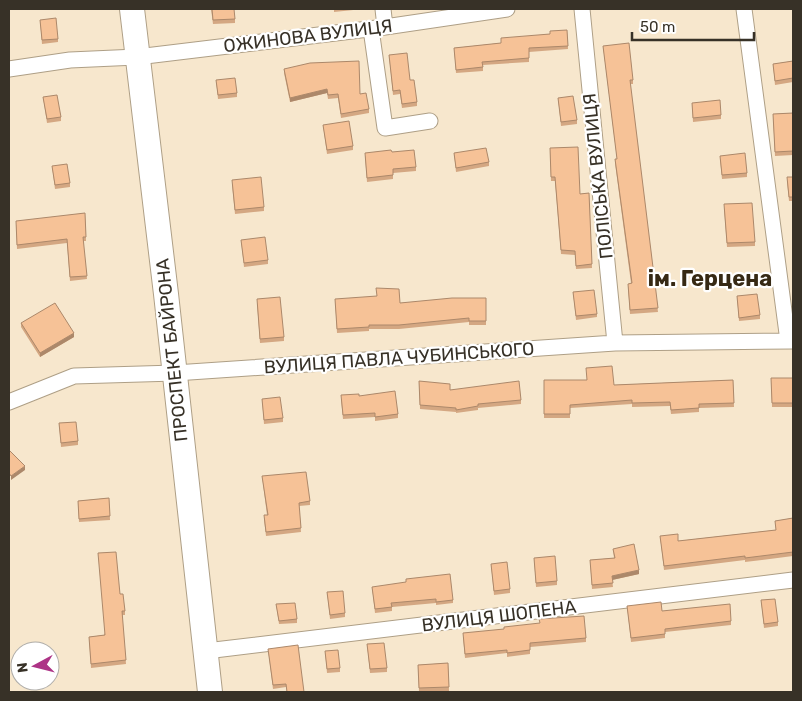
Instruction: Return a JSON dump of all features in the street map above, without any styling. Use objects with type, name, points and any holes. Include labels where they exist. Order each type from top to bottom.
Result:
[{"type":"main road","name":"ПРОСПЕКТ БАЙРОНА","points":[[132,9],[210,692]]},
{"type":"street","points":[[383,9],[378,28],[385,128],[430,121]]},
{"type":"street","name":"ОЖИНОВА ВУЛИЦЯ","points":[[9,69],[70,60],[137,56],[378,28],[507,9]]},
{"type":"street","name":"ПОЛІСЬКА ВУЛИЦЯ","points":[[582,9],[615,343]]},
{"type":"street","points":[[744,9],[791,341]]},
{"type":"street","name":"ВУЛИЦЯ ПАВЛА ЧУБИНСЬКОГО","points":[[9,402],[74,376],[175,373],[615,343],[791,341]]},
{"type":"street","name":"ВУЛИЦЯ ШОПЕНА","points":[[206,651],[793,580]]},
{"type":"building","points":[[212,9],[234,9],[235,19],[213,20]]},
{"type":"building","points":[[56,18],[58,39],[42,40],[40,20]]},
{"type":"building","points":[[567,30],[568,46],[529,48],[529,58],[482,62],[483,67],[456,70],[454,48],[501,43],[501,38],[550,34],[550,31]]},
{"type":"building","points":[[629,43],[633,80],[630,80],[658,308],[630,310],[628,284],[632,283],[615,159],[617,159],[603,46]]},
{"type":"building","points":[[407,53],[410,80],[414,80],[417,102],[402,104],[400,90],[393,91],[389,55]]},
{"type":"building","points":[[359,61],[360,94],[366,93],[369,109],[341,114],[338,94],[328,95],[327,89],[290,98],[284,69],[310,63]]},
{"type":"building","points":[[793,61],[793,78],[775,81],[773,64]]},
{"type":"building","points":[[235,78],[237,93],[218,95],[216,80]]},
{"type":"building","points":[[57,95],[61,117],[47,119],[43,97]]},
{"type":"building","points":[[573,96],[577,120],[561,122],[558,98]]},
{"type":"building","points":[[720,100],[721,115],[693,118],[692,103]]},
{"type":"building","points":[[793,113],[793,151],[775,152],[773,114]]},
{"type":"building","points":[[349,121],[353,146],[327,150],[323,125]]},
{"type":"building","points":[[578,147],[580,194],[589,193],[592,264],[576,266],[575,251],[561,250],[555,177],[551,177],[550,148]]},
{"type":"building","points":[[486,148],[489,162],[456,168],[454,153]]},
{"type":"building","points":[[391,150],[392,152],[414,150],[416,167],[393,169],[393,175],[367,178],[365,153]]},
{"type":"building","points":[[745,153],[747,173],[722,175],[720,156]]},
{"type":"building","points":[[67,164],[70,183],[55,185],[52,166]]},
{"type":"building","points":[[261,177],[264,207],[235,210],[232,180]]},
{"type":"building","points":[[787,177],[793,177],[793,197],[789,197]]},
{"type":"building","points":[[752,203],[755,242],[727,243],[724,204]]},
{"type":"building","points":[[85,213],[86,237],[83,237],[87,276],[70,277],[67,239],[17,245],[16,221]]},
{"type":"building","points":[[265,237],[268,260],[244,263],[241,240]]},
{"type":"building","points":[[376,288],[399,289],[400,303],[452,298],[486,298],[486,321],[469,321],[469,318],[337,329],[335,299],[377,296]]},
{"type":"building","points":[[594,290],[597,314],[576,316],[573,292]]},
{"type":"building","points":[[757,294],[760,315],[739,318],[737,296]]},
{"type":"building","points":[[280,297],[284,337],[260,339],[257,299]]},
{"type":"building","points":[[55,303],[74,333],[40,353],[21,323]]},
{"type":"building","points":[[612,366],[614,385],[733,380],[734,403],[699,404],[699,408],[671,410],[670,402],[632,403],[632,400],[570,405],[570,414],[544,414],[544,380],[587,380],[586,368]]},
{"type":"building","points":[[771,378],[793,378],[793,403],[772,403]]},
{"type":"building","points":[[419,381],[450,384],[450,390],[519,381],[521,400],[478,404],[478,406],[456,410],[456,408],[420,405]]},
{"type":"building","points":[[395,391],[398,414],[375,417],[375,413],[343,415],[341,395],[359,394],[359,396]]},
{"type":"building","points":[[280,397],[283,418],[264,420],[262,399]]},
{"type":"building","points":[[76,422],[78,441],[61,443],[59,423]]},
{"type":"building","points":[[9,450],[25,466],[11,476],[9,473]]},
{"type":"building","points":[[306,472],[310,501],[299,503],[301,528],[266,532],[264,515],[268,515],[262,476]]},
{"type":"building","points":[[109,498],[110,516],[79,519],[78,501]]},
{"type":"building","points":[[793,518],[793,552],[664,566],[660,536],[678,534],[678,541],[776,530],[775,521]]},
{"type":"building","points":[[634,544],[639,570],[612,576],[613,583],[592,585],[590,560],[615,558],[613,549]]},
{"type":"building","points":[[116,552],[120,594],[123,594],[125,611],[122,611],[126,660],[91,664],[89,637],[105,635],[98,553]]},
{"type":"building","points":[[555,556],[557,581],[536,583],[534,558]]},
{"type":"building","points":[[507,562],[510,589],[494,591],[491,564]]},
{"type":"building","points":[[450,574],[453,600],[436,602],[436,599],[391,603],[392,607],[375,609],[372,587],[406,582],[406,579]]},
{"type":"building","points":[[343,591],[345,613],[330,615],[327,592]]},
{"type":"building","points":[[775,599],[778,622],[764,624],[761,600]]},
{"type":"building","points":[[661,602],[662,611],[730,604],[731,621],[665,629],[665,634],[631,638],[627,606]]},
{"type":"building","points":[[295,603],[297,619],[279,621],[276,604]]},
{"type":"building","points":[[584,616],[586,638],[530,643],[530,650],[507,653],[507,650],[465,654],[463,633],[540,623],[539,619]]},
{"type":"building","points":[[384,643],[387,668],[370,669],[367,644]]},
{"type":"building","points":[[298,645],[304,692],[287,692],[286,684],[273,685],[268,649]]},
{"type":"building","points":[[338,650],[340,668],[327,669],[325,651]]},
{"type":"building","points":[[448,663],[449,687],[419,688],[418,665]]},
{"type":"district","name":"ім. Герцена","points":[[710,278]]}]
